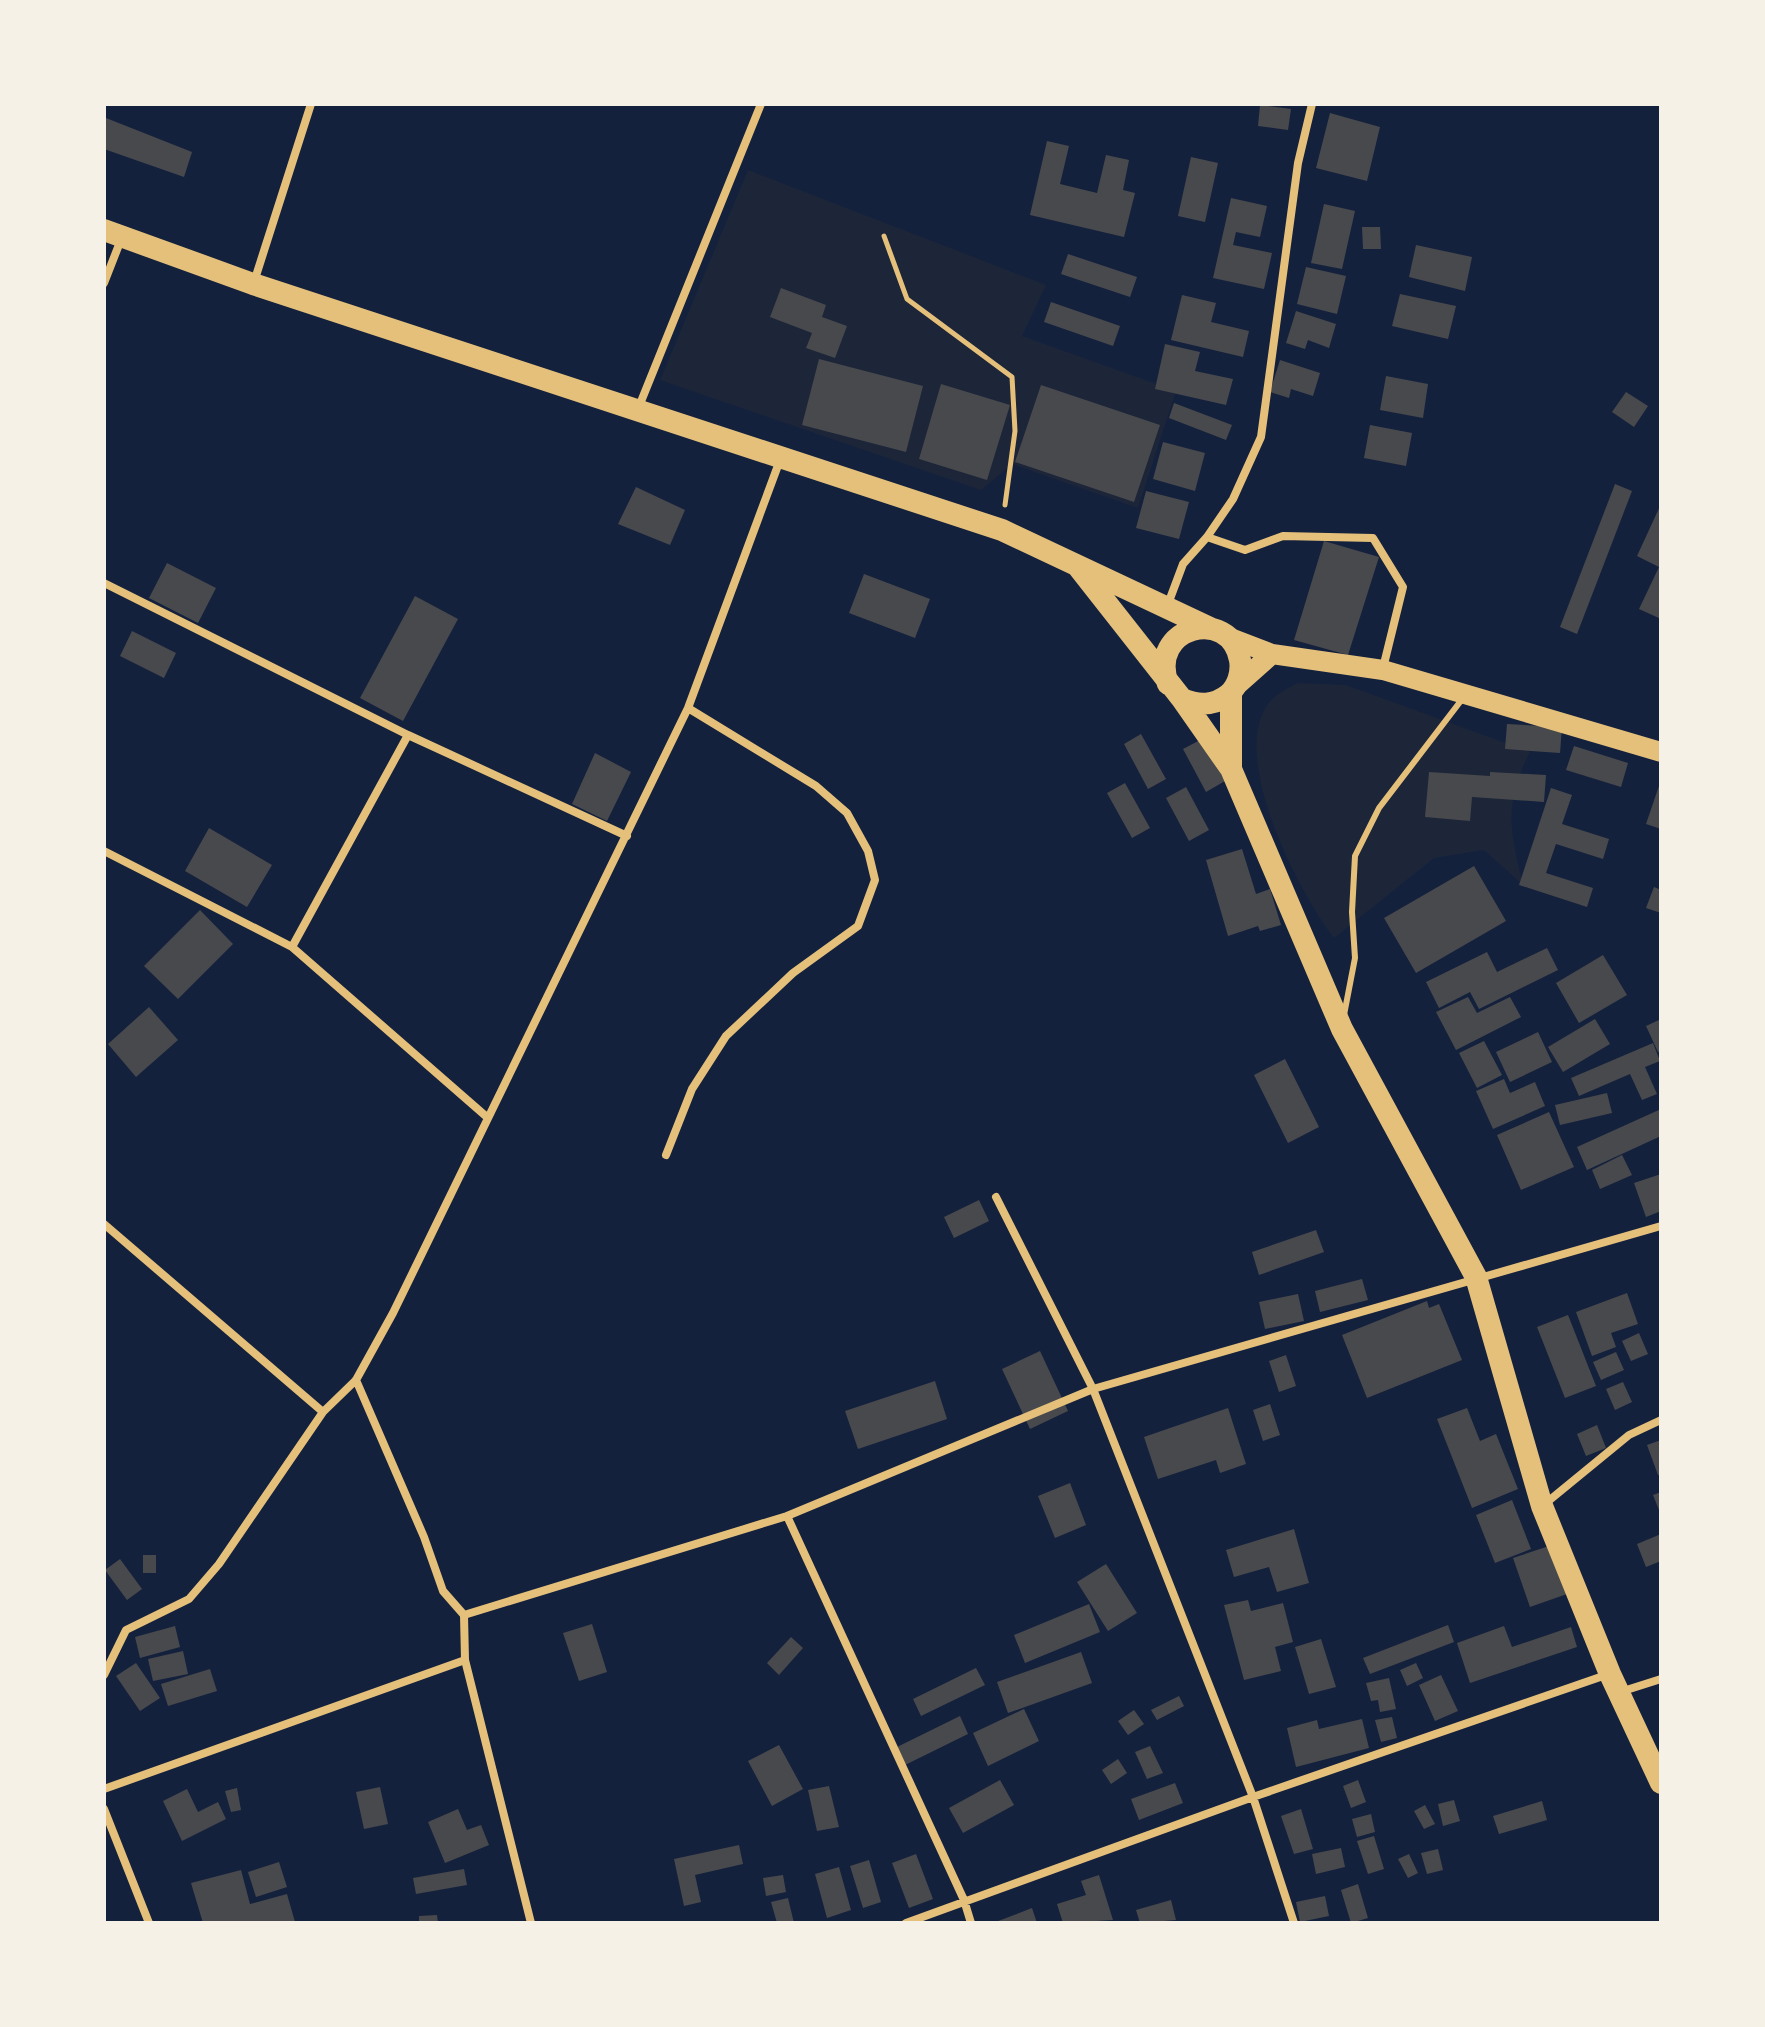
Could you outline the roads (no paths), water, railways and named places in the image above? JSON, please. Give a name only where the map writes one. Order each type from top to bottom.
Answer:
[{"type":"highway","points":[[113,233],[253,284],[1002,530],[1219,633],[1240,656],[1240,677],[1233,690],[1220,701],[1205,705],[1175,692],[1164,664],[1171,644],[1188,630],[1219,633]]},
{"type":"highway","points":[[1079,568],[1231,769],[1342,1029],[1476,1277],[1542,1506],[1614,1683],[1661,1783]]},
{"type":"highway","points":[[1231,769],[1233,690]]},
{"type":"main road","points":[[1219,633],[1272,654],[1383,670],[1468,692],[1661,752]]},
{"type":"main road","points":[[1233,690],[1272,654]]},
{"type":"street","points":[[253,284],[311,104]]},
{"type":"street","points":[[637,410],[761,104]]},
{"type":"street","points":[[1167,607],[1183,564],[1207,537],[1247,474],[1261,437],[1298,163],[1312,104]]},
{"type":"street","points":[[104,283],[113,233]]},
{"type":"street","points":[[104,1675],[126,1630],[189,1599],[219,1564],[323,1412],[356,1380],[393,1313],[688,708],[781,456]]},
{"type":"street","points":[[1207,537],[1245,550],[1283,536],[1373,538],[1403,587],[1383,670]]},
{"type":"street","points":[[104,583],[408,735],[627,836]]},
{"type":"street","points":[[666,1155],[692,1089],[726,1036],[793,973],[858,926],[875,880],[868,851],[847,813],[816,786],[688,708]]},
{"type":"street","points":[[292,947],[408,735]]},
{"type":"street","points":[[104,851],[292,947],[488,1118]]},
{"type":"street","points":[[996,1197],[1093,1389],[1253,1797],[1294,1923]]},
{"type":"street","points":[[104,1224],[323,1412]]},
{"type":"street","points":[[464,1615],[787,1516],[1093,1389],[1661,1226]]},
{"type":"street","points":[[356,1380],[424,1537],[443,1591],[464,1615],[465,1660],[531,1923]]},
{"type":"street","points":[[1542,1506],[1629,1435],[1661,1420]]},
{"type":"street","points":[[787,1516],[964,1900],[971,1923]]},
{"type":"street","points":[[104,1789],[465,1660]]},
{"type":"street","points":[[906,1923],[1253,1797],[1614,1683],[1661,1679]]},
{"type":"street","points":[[104,1809],[149,1923]]},
{"type":"lane","points":[[1342,1029],[1355,958],[1352,912],[1355,856],[1379,808],[1468,692]]}]
